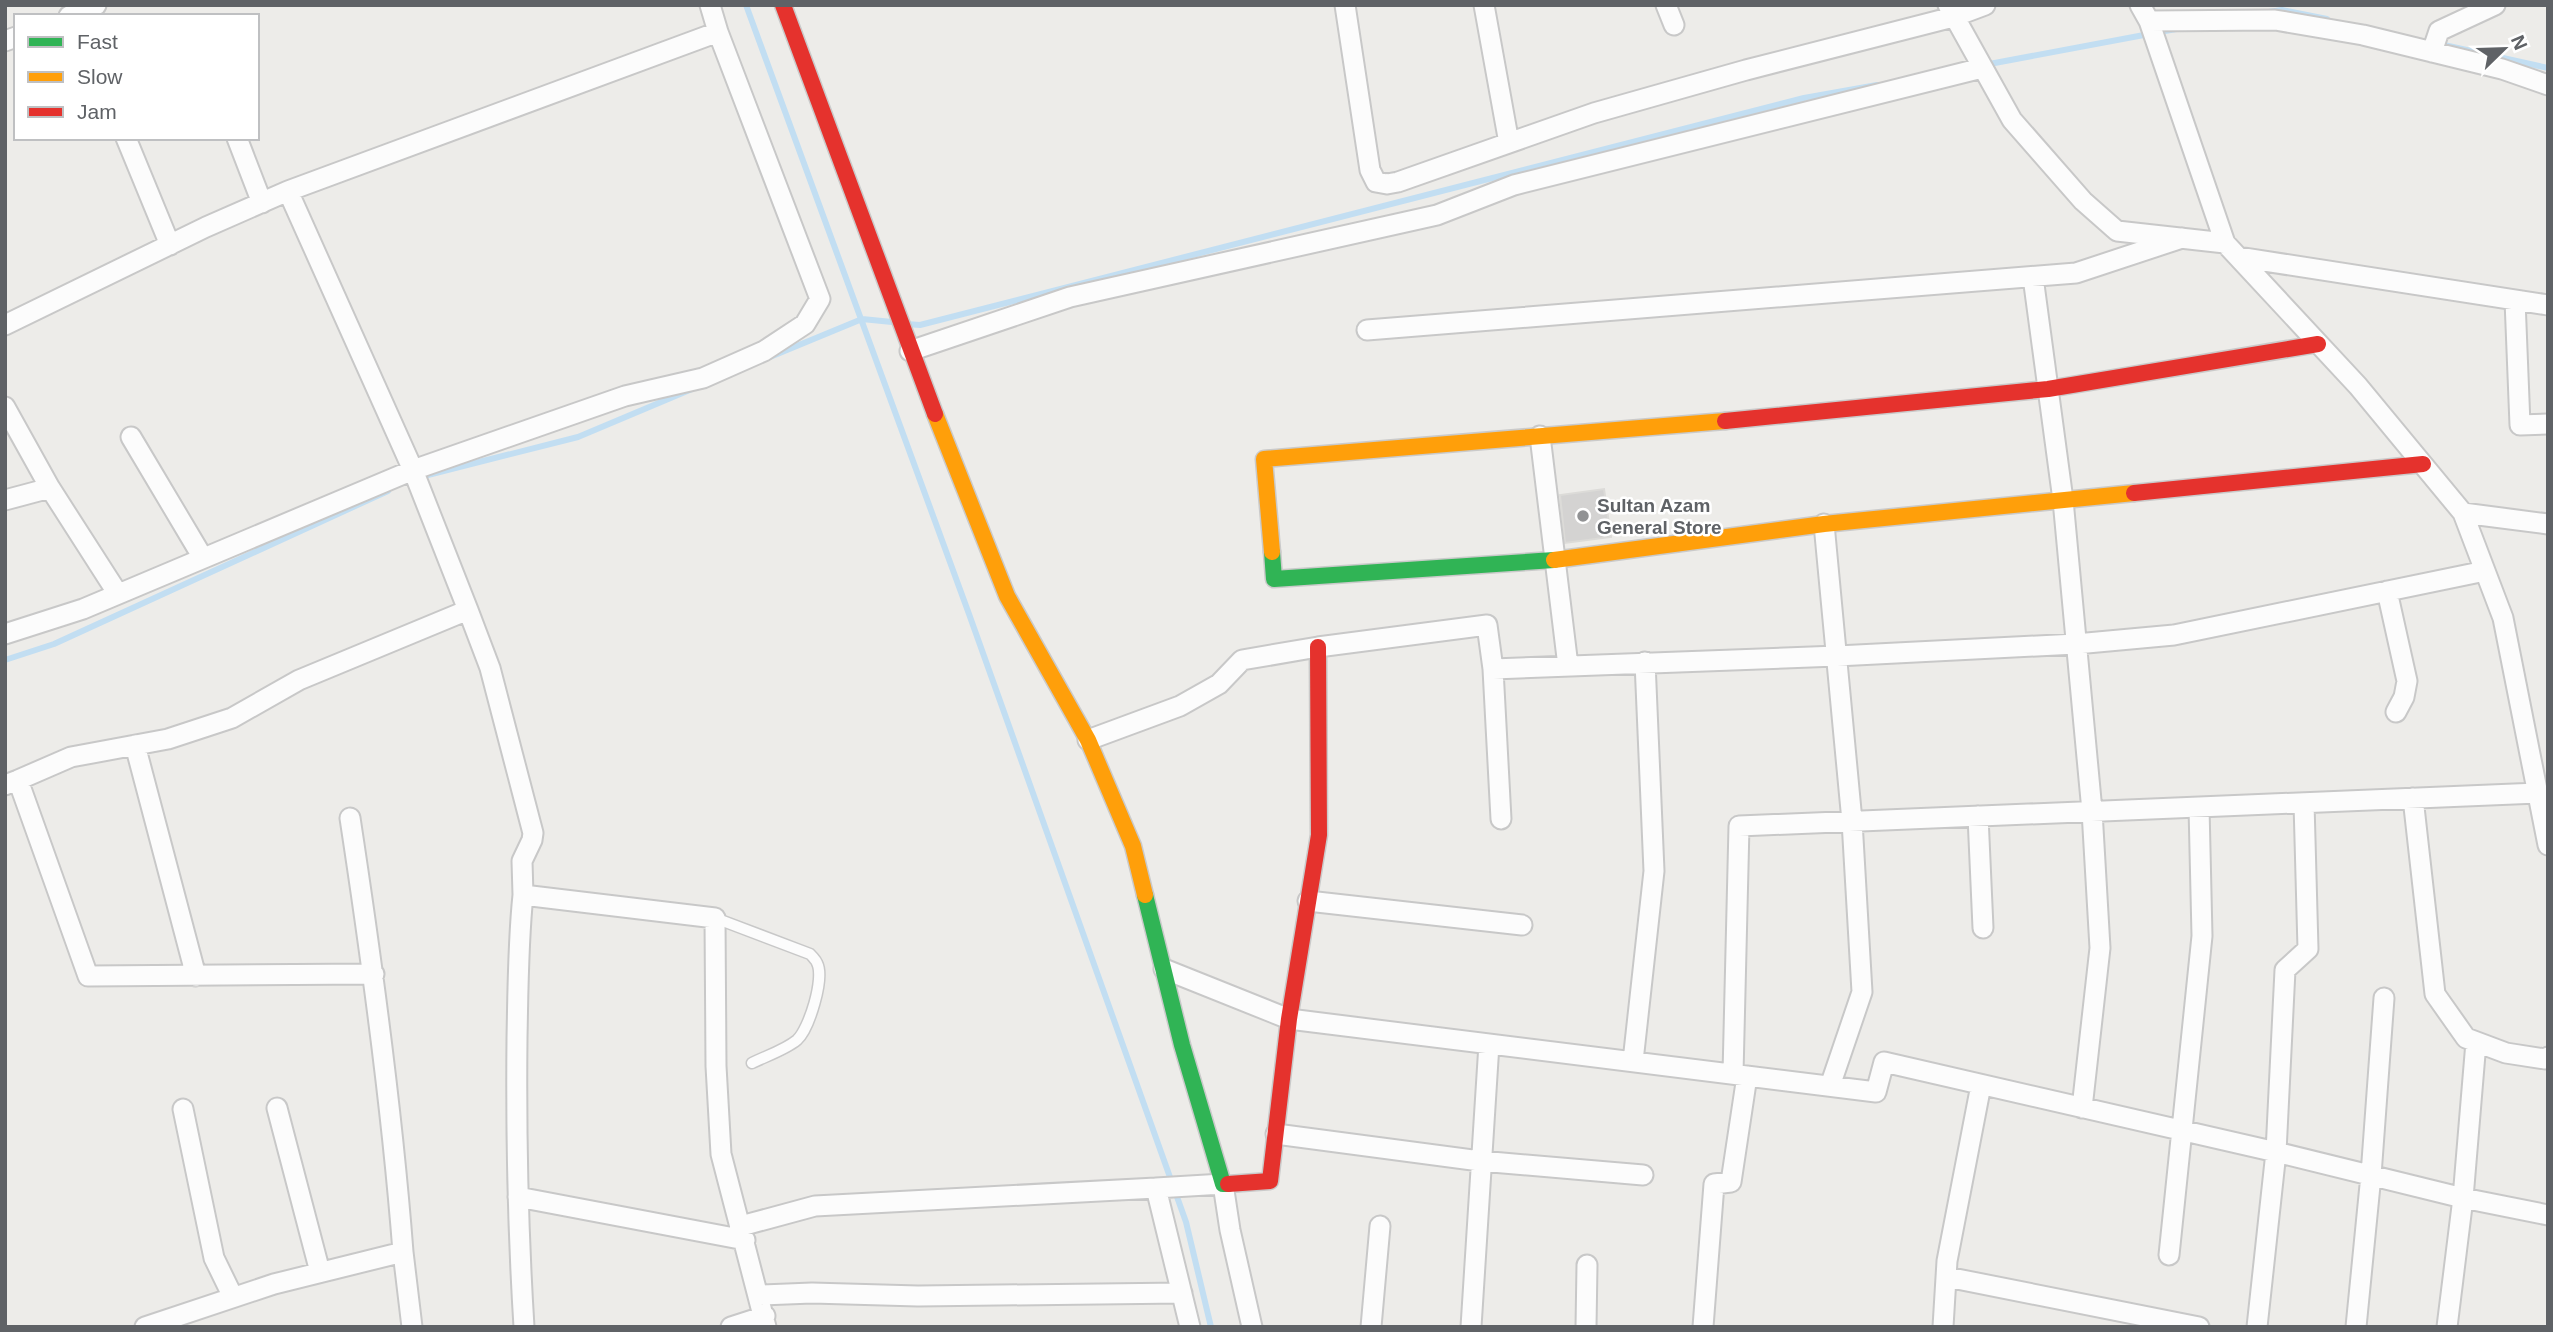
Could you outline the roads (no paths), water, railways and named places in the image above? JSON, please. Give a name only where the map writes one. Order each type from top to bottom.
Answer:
[{"type":"street","points":[[74,14],[96,5]]},
{"type":"street","points":[[5,634],[83,609],[413,470],[625,396],[703,378],[764,351],[805,324],[820,299],[710,5]]},
{"type":"street","points":[[783,5],[911,351],[1007,596],[1088,740],[1133,846],[1214,1185],[1230,1230],[1252,1327]]},
{"type":"street","points":[[1345,5],[1370,170],[1376,182],[1387,184],[1398,183],[1619,106],[1950,11],[1985,5]]},
{"type":"street","points":[[1484,5],[1509,144]]},
{"type":"street","points":[[1666,5],[1674,25]]},
{"type":"street","points":[[2432,52],[2439,31],[2495,5]]},
{"type":"street","points":[[1950,11],[2012,120],[2083,201],[2117,232],[2182,238],[2232,250],[2548,305]]},
{"type":"street","points":[[2548,85],[2502,69],[2363,35],[2275,20],[2145,13],[2232,250],[2358,386],[2463,513],[2503,618],[2548,845]]},
{"type":"street","points":[[5,325],[288,191],[718,32]]},
{"type":"street","points":[[911,351],[1070,297],[1437,215],[1514,185],[1982,68]]},
{"type":"street","points":[[127,140],[170,245]]},
{"type":"street","points":[[238,140],[262,203]]},
{"type":"street","points":[[288,191],[413,470],[468,610],[490,668],[533,833],[522,861],[523,894],[519,929],[518,1197],[524,1327]]},
{"type":"street","points":[[1367,330],[2076,273],[2182,238]]},
{"type":"street","points":[[2033,277],[2063,500],[2092,811],[2100,948],[2082,1108]]},
{"type":"street","points":[[2515,300],[2520,425],[2548,424]]},
{"type":"street","points":[[2318,344],[2048,389],[1758,418],[1264,459],[1274,579],[1555,561],[1824,524],[2423,464]]},
{"type":"street","points":[[5,407],[50,488],[118,594]]},
{"type":"street","points":[[1540,436],[1568,666]]},
{"type":"street","points":[[131,437],[203,558]]},
{"type":"street","points":[[5,500],[50,488]]},
{"type":"street","points":[[2463,513],[2548,524]]},
{"type":"street","points":[[1824,524],[1852,821],[1862,992],[1830,1086]]},
{"type":"street","points":[[1493,669],[1837,656],[2077,644],[2174,635],[2485,571]]},
{"type":"street","points":[[2386,591],[2407,681],[2404,697],[2396,712]]},
{"type":"street","points":[[374,974],[88,976],[12,783],[71,757],[167,739],[232,718],[299,680],[468,610]]},
{"type":"street","points":[[1088,740],[1180,706],[1219,684],[1242,660],[1318,647],[1487,625],[1493,669],[1501,819]]},
{"type":"street","points":[[518,1197],[743,1233],[816,1206],[1270,1181],[1289,1019],[1319,835],[1318,647]]},
{"type":"street","points":[[1633,1062],[1654,871],[1645,662]]},
{"type":"street","points":[[135,745],[196,975]]},
{"type":"street","points":[[1703,1327],[1714,1184],[1731,1182],[1740,1075],[1739,826],[2538,793]]},
{"type":"street","points":[[2413,798],[2435,994],[2466,1038],[2506,1053],[2545,1059],[2548,1057]]},
{"type":"street","points":[[2257,1327],[2276,1152],[2285,970],[2308,949],[2304,803]]},
{"type":"street","points":[[2169,1255],[2202,936],[2199,807]]},
{"type":"street","points":[[1978,816],[1983,928]]},
{"type":"street","points":[[350,818],[374,974],[396,1153],[412,1327]]},
{"type":"street","points":[[523,894],[715,918],[716,1066],[722,1154],[766,1321],[731,1327]]},
{"type":"street","points":[[1308,901],[1522,925]]},
{"type":"street","points":[[1164,969],[1289,1019],[1875,1091],[1884,1062],[2463,1198],[2548,1215]]},
{"type":"street","points":[[2356,1327],[2384,998]]},
{"type":"street","points":[[2447,1327],[2463,1198],[2476,1042]]},
{"type":"street","points":[[1471,1327],[1489,1044]]},
{"type":"street","points":[[1943,1327],[1947,1261],[1981,1085]]},
{"type":"street","points":[[277,1108],[320,1272]]},
{"type":"street","points":[[183,1109],[214,1258],[233,1297]]},
{"type":"street","points":[[1276,1134],[1480,1161],[1643,1175]]},
{"type":"street","points":[[1161,1188],[1190,1327]]},
{"type":"street","points":[[1371,1327],[1380,1226]]},
{"type":"street","points":[[145,1327],[233,1297],[403,1252]]},
{"type":"street","points":[[1586,1327],[1587,1265]]},
{"type":"street","points":[[1947,1277],[2108,1319],[2199,1327]]},
{"type":"street","points":[[760,1295],[1182,1293]]},
{"type":"lane","points":[[715,918],[810,954],[817,962],[820,973],[816,998],[802,1034],[790,1045],[752,1063]]},
{"type":"waterway","points":[[746,5],[969,614],[1186,1222],[1211,1327]]},
{"type":"waterway","points":[[2269,12],[2282,10],[2327,19]]},
{"type":"waterway","points":[[1984,65],[2176,29]]},
{"type":"waterway","points":[[2444,45],[2548,68]]},
{"type":"waterway","points":[[906,324],[920,325],[1804,98],[1877,85]]},
{"type":"waterway","points":[[770,357],[862,319],[892,322]]},
{"type":"waterway","points":[[420,477],[578,437],[692,389]]},
{"type":"waterway","points":[[5,660],[54,644],[388,491]]},
{"type":"place","name":"Sultan Azam General Store","points":[[1583,516]]}]
